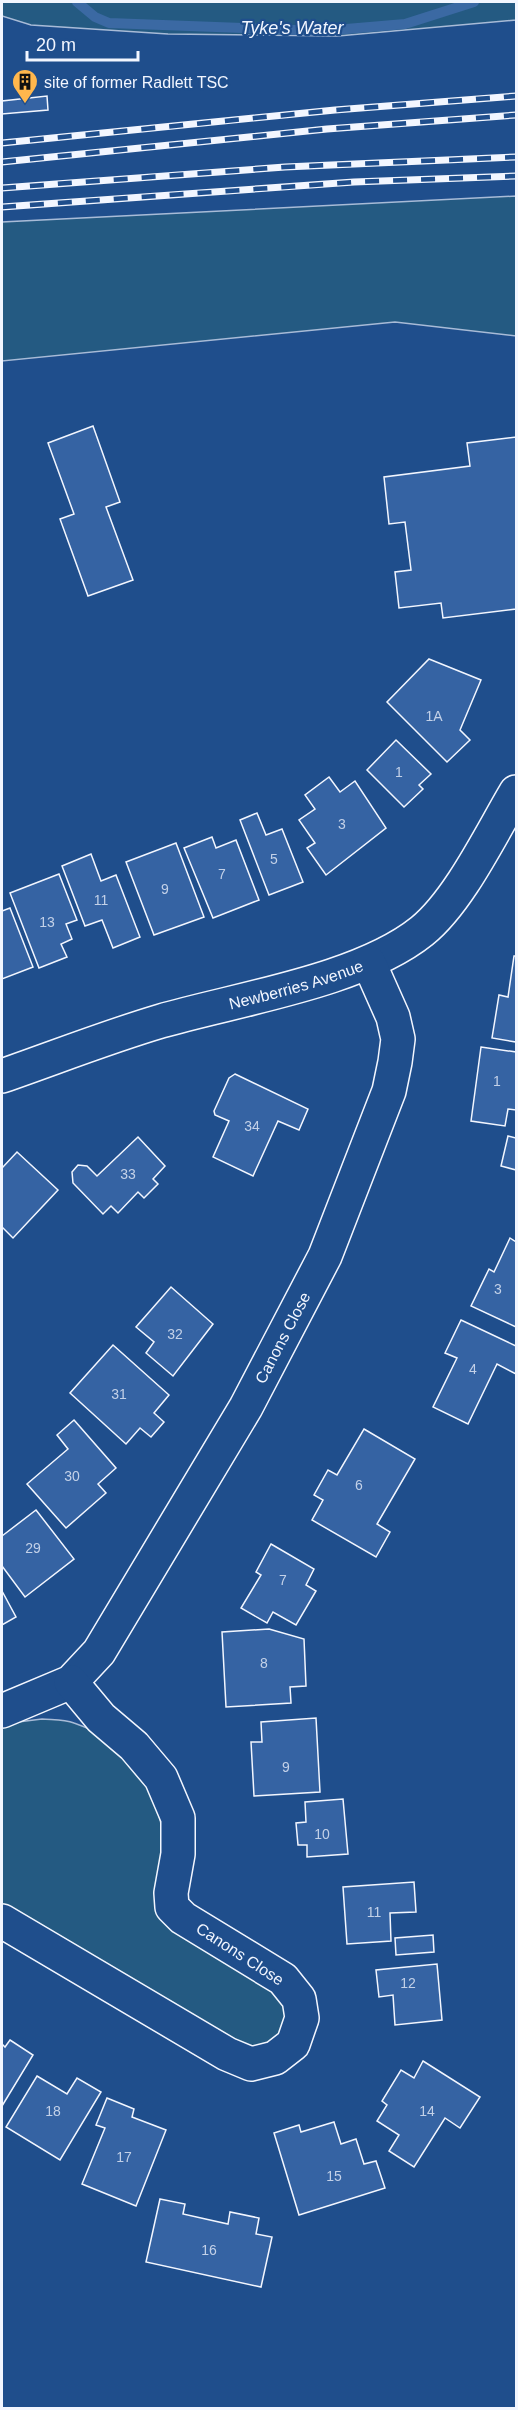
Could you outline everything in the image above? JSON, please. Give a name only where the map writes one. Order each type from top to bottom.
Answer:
[{"type":"street","name":"Newberries Avenue","points":[[2,1076],[159,1022],[265,995],[369,963],[422,931],[454,894],[516,792]]},
{"type":"street","name":"Canons Close","points":[[2,1711],[71,1682],[99,1652],[246,1407],[325,1256],[388,1091],[395,1062],[398,1039],[393,1017],[369,963]]},
{"type":"street","name":"Canons Close","points":[[2,1922],[227,2054],[251,2064],[275,2058],[293,2044],[302,2018],[299,1999],[283,1979],[183,1918],[172,1907],[171,1893],[178,1854],[178,1818],[161,1778],[134,1746],[101,1718],[71,1682]]},
{"type":"shaded area","points":[[2,2],[516,2],[516,20],[338,36],[168,34],[31,25],[2,16]]},
{"type":"shaded area","points":[[516,196],[516,336],[395,322],[2,361],[2,222]]},
{"type":"shaded area","points":[[42,1719],[70,1722],[94,1732],[113,1744],[141,1776],[152,1795],[163,1837],[162,1869],[156,1892],[157,1906],[161,1914],[168,1922],[278,1992],[288,2006],[278,2043],[252,2051],[2,1907],[2,1724]]},
{"type":"building","name":"site of former Radlett TSC","points":[[47,96],[48,110],[2,114],[2,101]]},
{"type":"building","points":[[93,426],[120,502],[106,507],[133,580],[88,596],[60,519],[74,514],[48,443]]},
{"type":"building","points":[[516,437],[516,609],[443,618],[441,603],[399,608],[395,572],[411,570],[405,522],[389,524],[384,477],[470,466],[467,443]]},
{"type":"building","points":[[429,659],[481,680],[460,730],[470,740],[447,762],[387,702]]},
{"type":"building","points":[[396,740],[431,774],[419,785],[423,789],[404,807],[367,770]]},
{"type":"building","points":[[329,777],[340,792],[355,781],[386,828],[326,875],[307,848],[315,843],[299,820],[315,809],[305,795]]},
{"type":"building","points":[[257,813],[266,835],[282,829],[303,882],[269,895],[240,820]]},
{"type":"building","points":[[212,837],[216,848],[236,840],[259,900],[213,918],[184,848]]},
{"type":"building","points":[[176,843],[204,917],[154,935],[126,862]]},
{"type":"building","points":[[91,854],[101,881],[116,875],[140,937],[113,948],[102,920],[85,926],[62,866]]},
{"type":"building","points":[[59,874],[77,920],[66,924],[72,939],[61,944],[67,957],[39,968],[10,893]]},
{"type":"building","points":[[10,908],[33,967],[2,979],[2,911]]},
{"type":"building","points":[[514,956],[516,956],[516,1042],[492,1038],[499,995],[508,997]]},
{"type":"building","points":[[481,1047],[516,1052],[516,1110],[508,1109],[505,1126],[471,1121]]},
{"type":"building","points":[[235,1074],[308,1109],[299,1130],[278,1121],[253,1176],[213,1157],[229,1121],[215,1115],[214,1111],[229,1078]]},
{"type":"building","points":[[508,1136],[516,1138],[516,1170],[501,1166]]},
{"type":"building","points":[[138,1137],[165,1166],[153,1179],[158,1184],[144,1198],[138,1192],[118,1213],[111,1206],[103,1214],[73,1183],[72,1172],[78,1165],[87,1166],[97,1176]]},
{"type":"building","points":[[17,1152],[58,1190],[13,1238],[2,1227],[2,1168]]},
{"type":"building","points":[[510,1238],[516,1242],[516,1327],[471,1306],[489,1269],[494,1272]]},
{"type":"building","points":[[171,1287],[213,1324],[173,1376],[146,1353],[154,1342],[136,1327]]},
{"type":"building","points":[[461,1320],[516,1346],[516,1374],[497,1364],[468,1424],[433,1407],[457,1358],[445,1353]]},
{"type":"building","points":[[113,1345],[169,1395],[154,1413],[164,1422],[151,1437],[140,1428],[126,1444],[70,1393]]},
{"type":"building","points":[[74,1420],[116,1468],[98,1484],[106,1493],[66,1528],[27,1484],[68,1449],[57,1435]]},
{"type":"building","points":[[364,1429],[415,1459],[377,1524],[390,1532],[376,1557],[312,1520],[323,1500],[314,1495],[328,1470],[337,1475]]},
{"type":"building","points":[[36,1510],[74,1559],[25,1597],[2,1566],[2,1536]]},
{"type":"building","points":[[271,1544],[314,1569],[306,1585],[316,1591],[296,1625],[273,1612],[267,1623],[241,1608],[261,1575],[256,1572]]},
{"type":"building","points":[[2,1591],[16,1617],[2,1625]]},
{"type":"building","points":[[269,1629],[304,1639],[306,1686],[290,1687],[291,1703],[226,1707],[222,1632]]},
{"type":"building","points":[[316,1718],[320,1792],[254,1796],[251,1742],[262,1742],[261,1722]]},
{"type":"building","points":[[343,1799],[348,1854],[307,1857],[307,1845],[298,1845],[296,1823],[306,1822],[305,1802]]},
{"type":"building","points":[[414,1882],[416,1912],[390,1913],[391,1941],[347,1944],[343,1887]]},
{"type":"building","points":[[433,1935],[434,1952],[396,1955],[395,1938]]},
{"type":"building","points":[[437,1964],[442,2020],[395,2025],[393,1995],[379,1997],[376,1970]]},
{"type":"building","points":[[10,2040],[33,2055],[2,2106],[2,2044],[5,2047]]},
{"type":"building","points":[[423,2061],[480,2097],[460,2128],[445,2118],[414,2167],[389,2151],[399,2135],[377,2121],[387,2105],[382,2101],[401,2070],[414,2078]]},
{"type":"building","points":[[37,2076],[67,2094],[77,2078],[101,2092],[60,2160],[6,2127]]},
{"type":"building","points":[[107,2098],[134,2109],[132,2117],[166,2130],[136,2206],[82,2184],[105,2128],[96,2125]]},
{"type":"building","points":[[334,2122],[341,2144],[356,2139],[364,2164],[376,2161],[385,2188],[299,2215],[274,2133],[299,2125],[301,2132]]},
{"type":"building","points":[[160,2199],[185,2204],[183,2214],[228,2224],[230,2212],[259,2218],[256,2234],[272,2237],[261,2287],[146,2262]]},
{"type":"waterway","name":"Tyke's Water","points":[[77,2],[95,17],[109,23],[323,31],[405,24],[474,2]]},
{"type":"railway","points":[[2,143],[335,110],[516,96]]},
{"type":"railway","points":[[2,162],[327,129],[516,115]]},
{"type":"railway","points":[[2,188],[285,167],[516,157]]},
{"type":"railway","points":[[2,207],[354,182],[516,176]]},
{"type":"place","name":"site of former Radlett TSC","points":[[25,105]]}]
